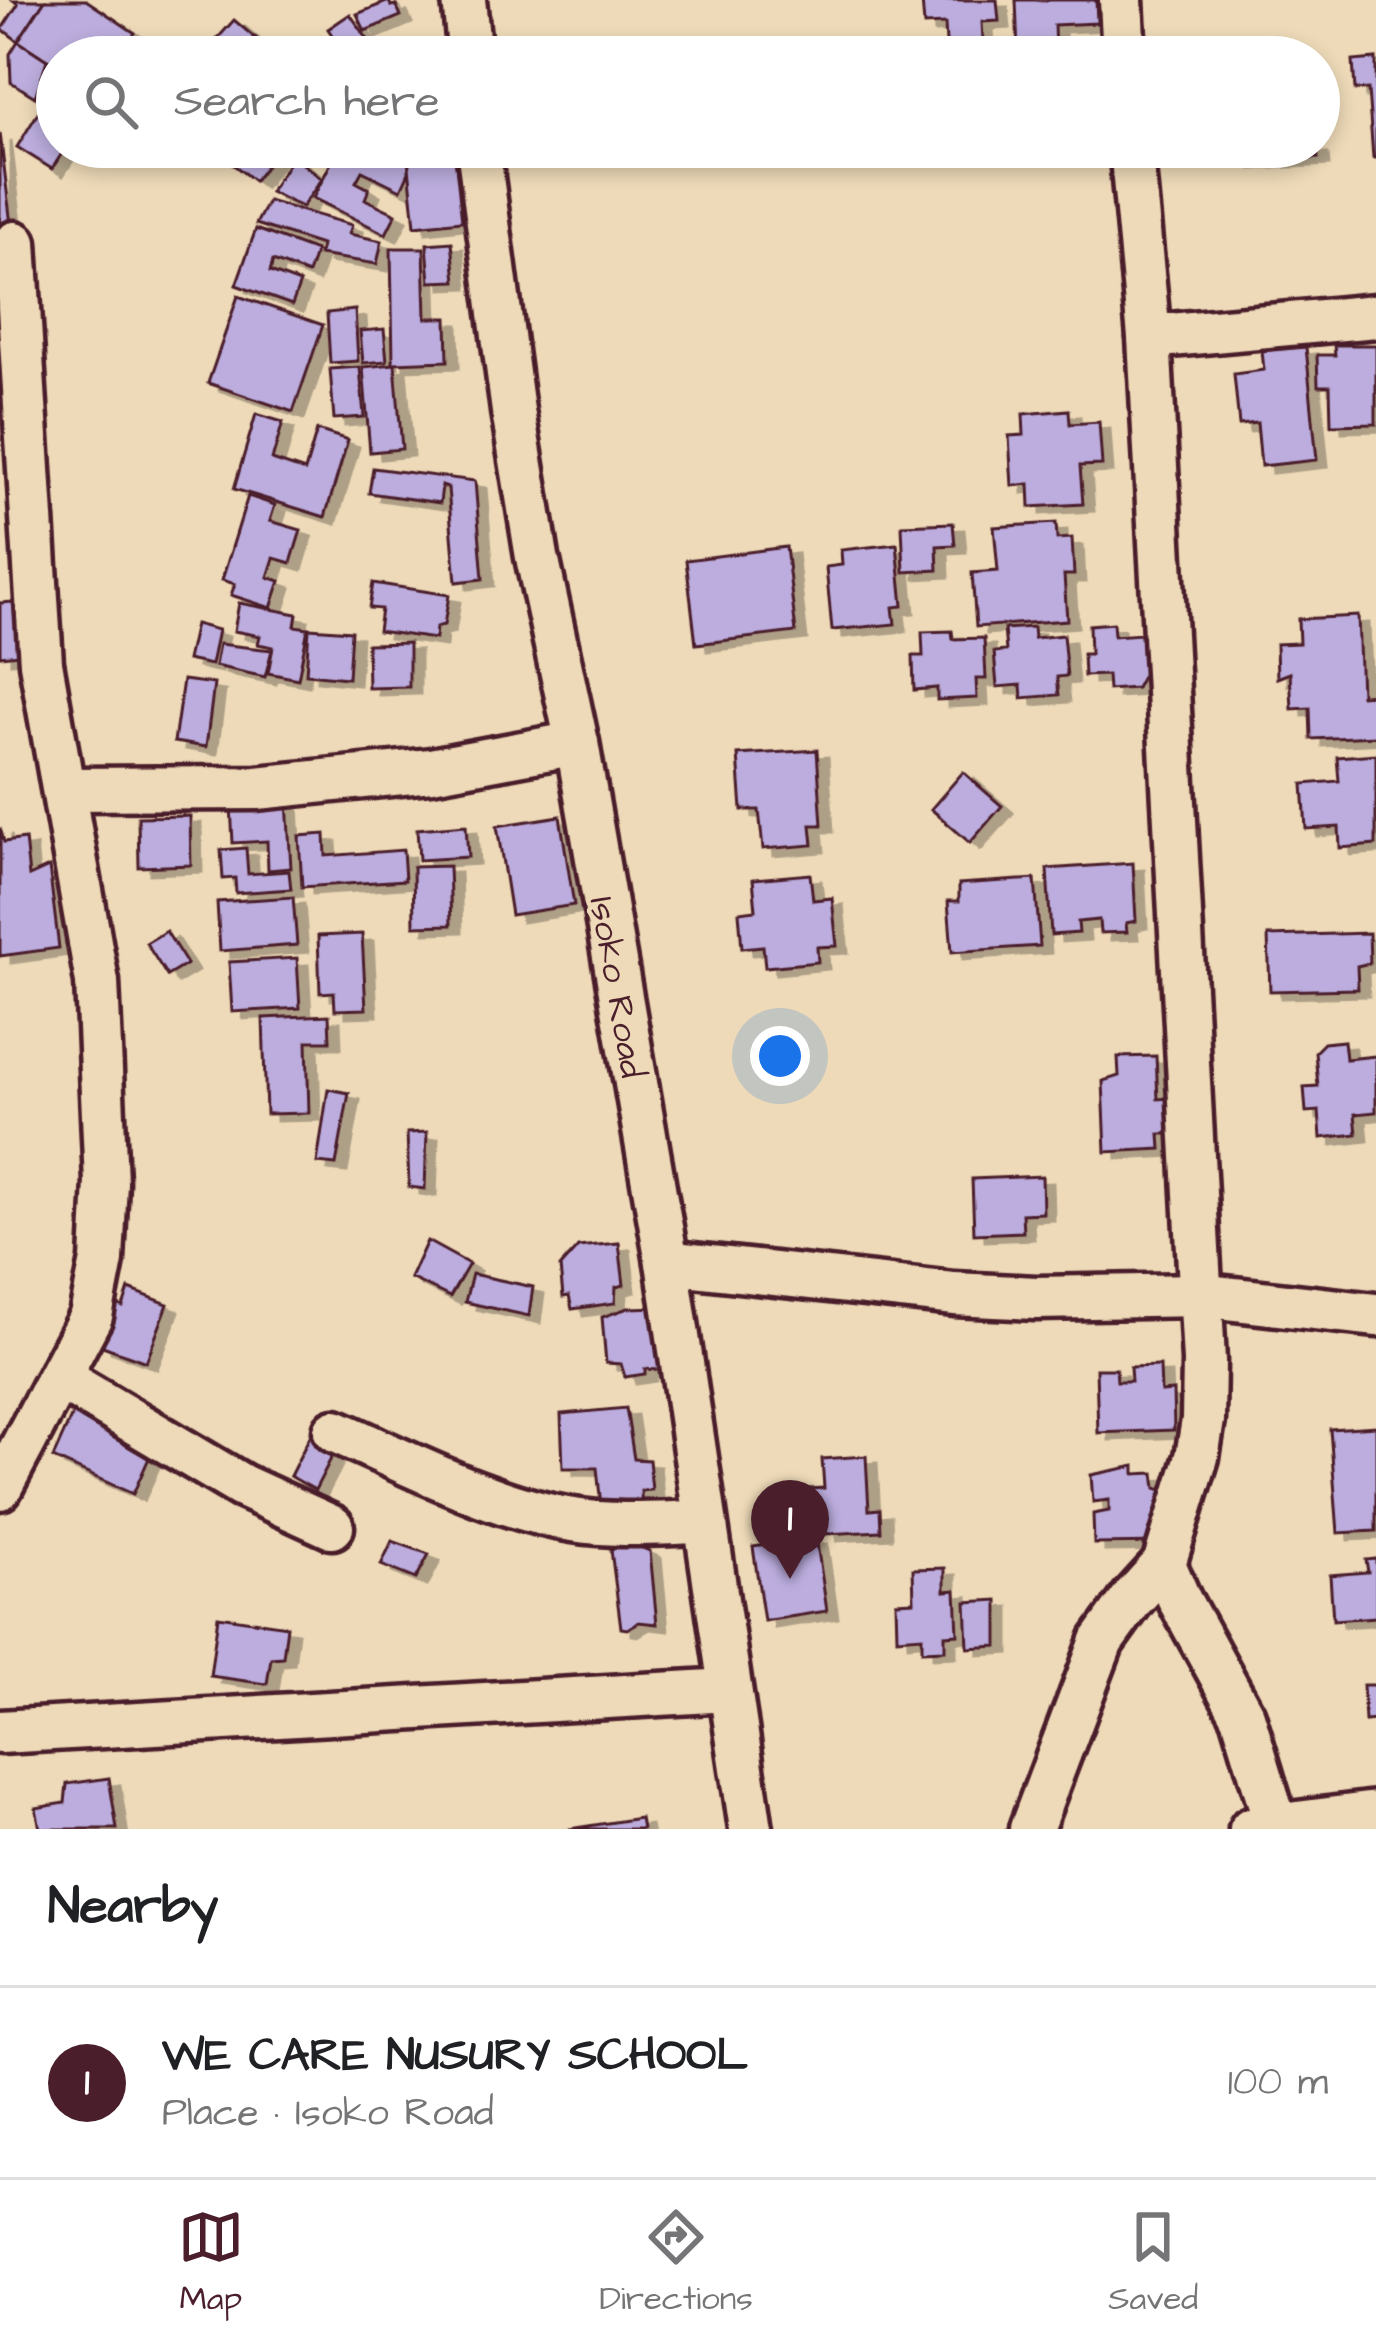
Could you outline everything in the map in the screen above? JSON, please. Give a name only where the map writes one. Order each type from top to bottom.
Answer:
[{"type":"street","points":[[464,0],[468,36]]},
{"type":"street","points":[[1120,0],[1123,36]]},
{"type":"street","name":"Isoko Road","points":[[481,168],[537,557],[577,743],[667,1262],[751,1829]]},
{"type":"street","points":[[1031,1829],[1102,1641],[1132,1598],[1164,1564],[1184,1507],[1203,1420],[1204,1361],[1149,338],[1133,168]]},
{"type":"street","points":[[0,1488],[92,1316],[102,1260],[106,1182],[97,982],[41,662],[15,243]]},
{"type":"street","points":[[1149,338],[1376,316]]},
{"type":"street","points":[[65,789],[257,788],[430,770],[577,743]]},
{"type":"street","points":[[667,1262],[954,1294],[1036,1298],[1199,1295],[1376,1315]]},
{"type":"street","points":[[60,1378],[242,1486],[332,1526]]},
{"type":"street","points":[[335,1431],[449,1480],[567,1520],[704,1522]]},
{"type":"street","points":[[1164,1564],[1244,1716],[1263,1827],[1322,1824],[1376,1813]]},
{"type":"street","points":[[0,1732],[729,1690]]},
{"type":"building","points":[[13,0],[45,0],[18,41],[2,29],[18,4]]},
{"type":"building","points":[[45,0],[86,0],[135,33],[36,36],[36,53],[18,41]]},
{"type":"building","points":[[922,0],[997,0],[999,21],[982,22],[983,36],[946,36],[945,24],[924,25]]},
{"type":"building","points":[[1016,0],[1096,0],[1097,23],[1054,25],[1054,36],[1017,36]]},
{"type":"building","points":[[389,1],[401,16],[365,31],[357,14]]},
{"type":"building","points":[[350,14],[365,36],[333,36],[328,29]]},
{"type":"building","points":[[234,20],[253,36],[220,36]]},
{"type":"building","points":[[18,41],[36,53],[35,97],[11,82],[10,54]]},
{"type":"building","points":[[1376,59],[1373,158],[1368,89],[1355,90],[1353,61]]},
{"type":"building","points":[[36,116],[36,159],[17,147]]},
{"type":"building","points":[[0,133],[12,233],[0,234]]},
{"type":"building","points":[[238,168],[264,168],[254,181]]},
{"type":"building","points":[[285,168],[308,168],[322,179],[302,207],[270,192]]},
{"type":"building","points":[[328,168],[409,168],[401,190],[362,171],[356,182],[369,189],[365,199],[396,214],[386,234],[313,198]]},
{"type":"building","points":[[409,168],[456,168],[462,221],[415,226]]},
{"type":"building","points":[[268,201],[352,225],[349,234],[382,241],[377,264],[319,255],[321,245],[256,224]]},
{"type":"building","points":[[256,229],[316,251],[308,274],[273,261],[270,272],[300,283],[292,305],[236,285]]},
{"type":"building","points":[[452,242],[456,281],[430,282],[427,244]]},
{"type":"building","points":[[391,248],[424,248],[426,318],[447,318],[448,361],[393,363]]},
{"type":"building","points":[[238,296],[323,325],[293,412],[208,383]]},
{"type":"building","points":[[355,310],[358,361],[330,363],[327,313]]},
{"type":"building","points":[[384,329],[387,361],[363,363],[360,331]]},
{"type":"building","points":[[1334,345],[1376,345],[1376,424],[1331,425],[1330,386],[1318,386],[1317,355],[1335,355]]},
{"type":"building","points":[[1306,347],[1317,460],[1261,466],[1257,423],[1239,425],[1234,374],[1264,370],[1262,351]]},
{"type":"building","points":[[395,364],[402,449],[370,452],[363,367]]},
{"type":"building","points":[[360,367],[364,417],[334,419],[330,369]]},
{"type":"building","points":[[1069,410],[1070,424],[1099,422],[1102,465],[1080,466],[1083,504],[1030,507],[1029,484],[1012,486],[1009,436],[1024,435],[1023,414]]},
{"type":"building","points":[[256,414],[283,422],[272,460],[305,471],[317,430],[348,440],[325,517],[234,489]]},
{"type":"building","points":[[373,468],[475,481],[483,579],[456,582],[448,488],[442,486],[440,503],[369,493]]},
{"type":"building","points":[[248,496],[275,505],[270,521],[301,530],[291,563],[274,558],[268,577],[280,581],[271,608],[231,595],[235,584],[222,580]]},
{"type":"building","points":[[953,523],[955,545],[937,546],[938,570],[904,572],[902,525]]},
{"type":"building","points":[[1056,523],[1057,539],[1072,538],[1074,575],[1064,575],[1067,620],[976,627],[972,573],[998,571],[994,527]]},
{"type":"building","points":[[897,544],[903,606],[893,607],[895,624],[832,630],[826,567],[842,565],[841,550]]},
{"type":"building","points":[[786,547],[796,632],[696,644],[686,560]]},
{"type":"building","points":[[373,583],[449,595],[444,625],[436,627],[435,639],[378,631],[381,609],[369,608]]},
{"type":"building","points":[[13,602],[19,654],[0,656],[0,603]]},
{"type":"building","points":[[239,603],[297,614],[295,626],[308,628],[298,679],[268,673],[273,647],[258,644],[260,636],[234,631]]},
{"type":"building","points":[[1358,616],[1361,695],[1376,694],[1376,736],[1311,739],[1310,708],[1292,709],[1290,673],[1277,678],[1276,644],[1299,643],[1298,619]]},
{"type":"building","points":[[1113,623],[1114,636],[1141,634],[1144,673],[1136,688],[1108,690],[1107,675],[1084,676],[1083,654],[1090,654],[1089,625]]},
{"type":"building","points":[[195,624],[218,630],[211,665],[187,660]]},
{"type":"building","points":[[1033,627],[1034,638],[1063,635],[1067,676],[1057,677],[1059,695],[1022,698],[1021,685],[997,687],[994,652],[1006,651],[1004,629]]},
{"type":"building","points":[[309,628],[351,631],[348,678],[306,674]]},
{"type":"building","points":[[952,631],[953,639],[984,638],[986,679],[976,679],[977,698],[937,700],[937,688],[914,690],[913,656],[923,656],[922,632]]},
{"type":"building","points":[[409,643],[409,687],[368,688],[367,644]]},
{"type":"building","points":[[219,644],[272,650],[265,677],[215,666]]},
{"type":"building","points":[[183,680],[214,684],[206,747],[174,742]]},
{"type":"building","points":[[817,750],[822,825],[811,825],[813,845],[763,849],[759,810],[742,810],[738,755]]},
{"type":"building","points":[[1376,754],[1376,845],[1340,848],[1339,827],[1306,829],[1303,784],[1339,781],[1337,757]]},
{"type":"building","points":[[963,772],[1002,806],[970,843],[931,809]]},
{"type":"building","points":[[287,801],[291,868],[268,870],[267,841],[233,843],[231,805]]},
{"type":"building","points":[[190,816],[191,865],[139,867],[138,817]]},
{"type":"building","points":[[560,816],[574,905],[511,915],[497,826]]},
{"type":"building","points":[[466,825],[468,857],[419,860],[417,829]]},
{"type":"building","points":[[0,828],[4,842],[25,839],[29,876],[49,867],[59,948],[0,956]]},
{"type":"building","points":[[325,834],[326,856],[403,850],[405,880],[302,887],[299,836]]},
{"type":"building","points":[[246,848],[248,874],[289,871],[291,889],[236,893],[235,878],[223,879],[221,850]]},
{"type":"building","points":[[1133,863],[1136,921],[1126,923],[1127,932],[1100,933],[1099,920],[1078,922],[1079,933],[1051,935],[1047,869]]},
{"type":"building","points":[[449,866],[451,925],[414,926],[413,867]]},
{"type":"building","points":[[810,874],[813,900],[832,898],[837,946],[817,947],[818,962],[765,967],[763,946],[742,948],[739,912],[756,910],[753,879]]},
{"type":"building","points":[[1035,879],[1040,946],[952,952],[948,901],[959,901],[959,884]]},
{"type":"building","points":[[293,897],[297,945],[220,951],[217,902]]},
{"type":"building","points":[[166,931],[187,964],[167,976],[146,943]]},
{"type":"building","points":[[1369,933],[1370,963],[1357,966],[1358,989],[1270,991],[1268,936]]},
{"type":"building","points":[[362,934],[366,1009],[335,1010],[334,992],[320,993],[318,936]]},
{"type":"building","points":[[297,958],[300,1008],[232,1012],[229,962]]},
{"type":"building","points":[[329,1015],[330,1041],[307,1041],[309,1113],[266,1114],[263,1018]]},
{"type":"building","points":[[1344,1041],[1346,1059],[1376,1056],[1376,1112],[1355,1114],[1357,1134],[1321,1138],[1319,1111],[1306,1112],[1304,1087],[1318,1086],[1315,1052],[1324,1043]]},
{"type":"building","points":[[1156,1056],[1158,1099],[1170,1098],[1171,1134],[1160,1134],[1161,1149],[1106,1152],[1103,1081],[1119,1076],[1118,1057]]},
{"type":"building","points":[[328,1089],[349,1093],[336,1165],[317,1163]]},
{"type":"building","points":[[427,1132],[425,1189],[409,1187],[407,1133]]},
{"type":"building","points":[[1042,1176],[1043,1213],[1022,1214],[1023,1232],[974,1234],[972,1179]]},
{"type":"building","points":[[427,1241],[469,1264],[450,1297],[410,1278]]},
{"type":"building","points":[[619,1243],[624,1285],[616,1287],[615,1303],[572,1309],[569,1296],[563,1297],[560,1267],[578,1247]]},
{"type":"building","points":[[472,1274],[533,1287],[529,1316],[465,1302]]},
{"type":"building","points":[[129,1289],[168,1304],[146,1362],[100,1345],[115,1303],[123,1307]]},
{"type":"building","points":[[661,1307],[669,1371],[645,1369],[645,1374],[625,1377],[621,1364],[606,1363],[602,1317],[628,1308]]},
{"type":"building","points":[[1160,1366],[1161,1392],[1173,1391],[1174,1430],[1098,1433],[1096,1369],[1116,1369],[1117,1381],[1131,1381],[1130,1367]]},
{"type":"building","points":[[626,1408],[634,1459],[649,1460],[652,1490],[641,1491],[642,1513],[602,1515],[597,1468],[563,1468],[561,1414]]},
{"type":"building","points":[[73,1413],[153,1449],[133,1494],[53,1458]]},
{"type":"building","points":[[1376,1426],[1376,1531],[1338,1533],[1330,1429]]},
{"type":"building","points":[[314,1428],[339,1443],[315,1490],[290,1476]]},
{"type":"building","points":[[866,1456],[869,1510],[880,1509],[881,1531],[826,1534],[825,1512],[811,1513],[810,1489],[824,1488],[822,1459]]},
{"type":"building","points":[[1135,1466],[1135,1474],[1154,1473],[1156,1488],[1172,1493],[1163,1543],[1094,1544],[1093,1514],[1109,1511],[1109,1500],[1093,1502],[1091,1475]]},
{"type":"building","points":[[816,1537],[827,1611],[764,1621],[753,1547]]},
{"type":"building","points":[[392,1541],[429,1554],[416,1579],[381,1565]]},
{"type":"building","points":[[628,1542],[650,1551],[657,1624],[639,1622],[627,1629],[621,1628],[611,1550]]},
{"type":"building","points":[[1376,1559],[1376,1617],[1333,1620],[1330,1575],[1368,1572],[1366,1560]]},
{"type":"building","points":[[945,1568],[945,1591],[956,1590],[958,1634],[945,1635],[945,1650],[922,1651],[922,1636],[897,1638],[896,1602],[914,1601],[913,1569]]},
{"type":"building","points":[[998,1600],[998,1646],[968,1648],[966,1602]]},
{"type":"building","points":[[218,1616],[287,1626],[283,1657],[271,1658],[267,1684],[210,1676]]},
{"type":"building","points":[[1363,1685],[1376,1685],[1376,1720],[1365,1721]]},
{"type":"building","points":[[109,1778],[117,1829],[40,1829],[36,1808],[65,1803],[67,1784]]},
{"type":"building","points":[[640,1818],[642,1829],[569,1829]]},
{"type":"place","name":"WE CARE NUSURY SCHOOL","points":[[790,1579]]}]
